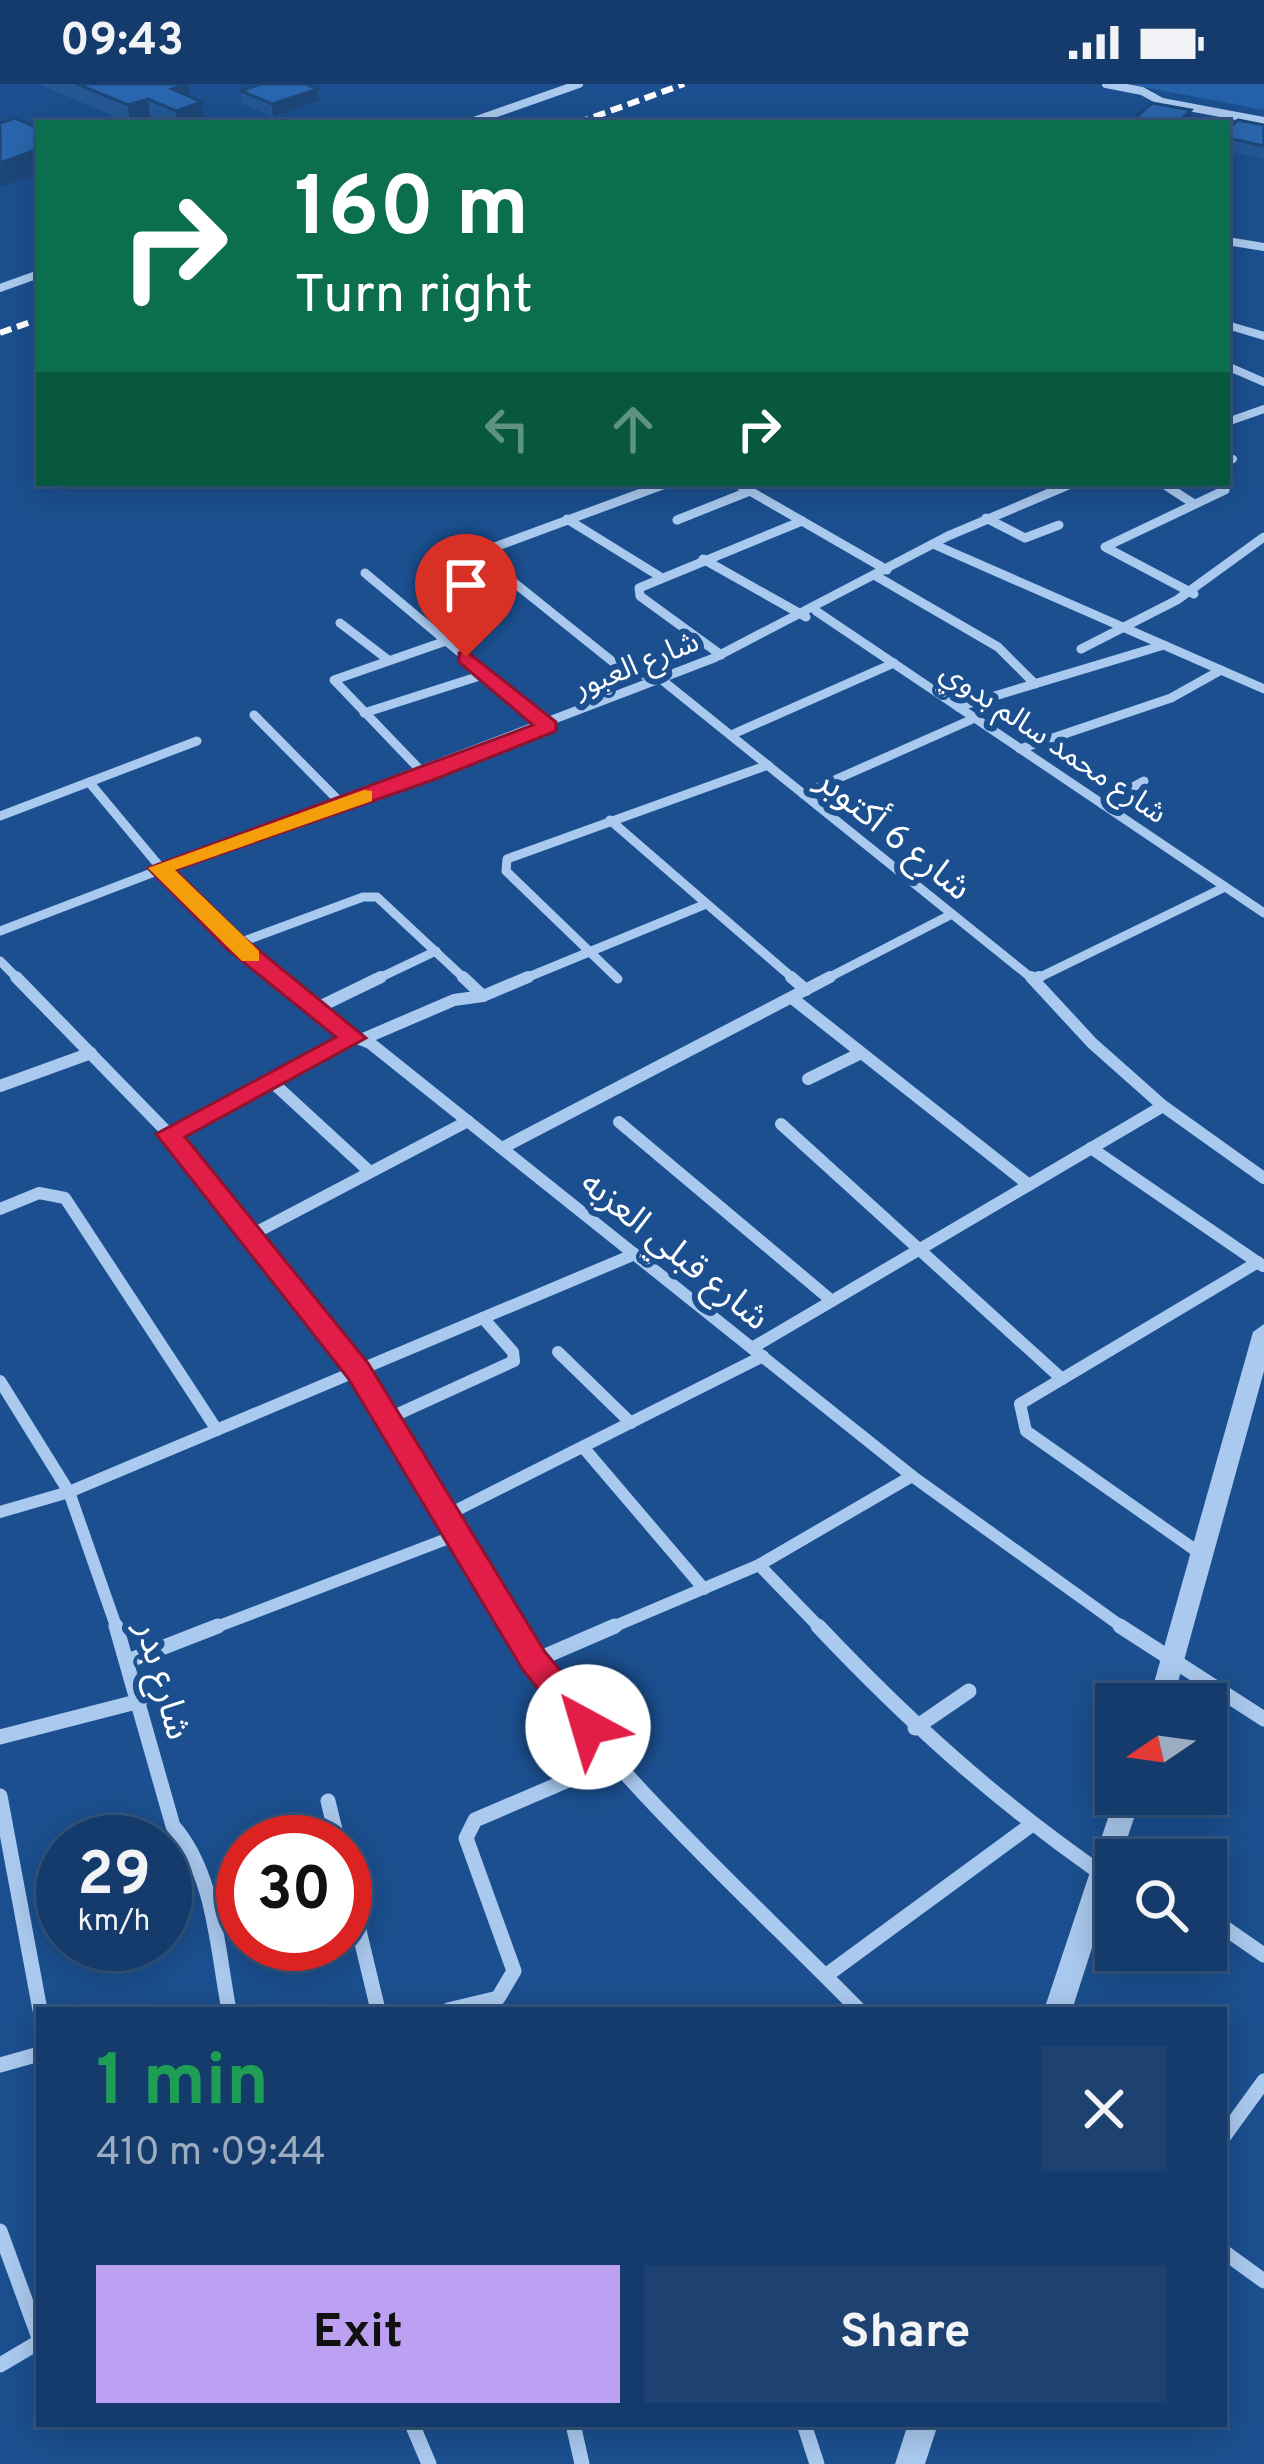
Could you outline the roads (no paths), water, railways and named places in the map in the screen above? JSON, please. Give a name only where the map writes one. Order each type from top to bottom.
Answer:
[{"type":"street","points":[[477,120],[579,84]]},
{"type":"street","points":[[1106,84],[1142,91],[1162,101],[1264,121]]},
{"type":"street","points":[[1230,243],[1261,246]]},
{"type":"street","points":[[0,288],[36,275]]},
{"type":"street","points":[[1230,326],[1264,336]]},
{"type":"street","points":[[1230,367],[1264,382]]},
{"type":"street","points":[[1230,421],[1264,410]]},
{"type":"street","points":[[1244,416],[1264,424]]},
{"type":"street","points":[[457,561],[660,486]]},
{"type":"street","points":[[741,486],[887,570]]},
{"type":"street","name":"شارع العبور","points":[[0,931],[160,868],[425,775],[662,680],[811,614],[986,518],[1066,486]]},
{"type":"street","points":[[1167,486],[1195,504]]},
{"type":"street","points":[[1194,594],[1105,547],[1225,490]]},
{"type":"street","points":[[677,520],[750,491]]},
{"type":"street","points":[[986,518],[1028,538],[1059,525]]},
{"type":"street","points":[[567,519],[659,576]]},
{"type":"street","points":[[721,655],[640,596],[642,584],[802,520]]},
{"type":"street","points":[[1082,649],[1130,630],[1194,594],[1264,537]]},
{"type":"street","points":[[933,544],[1264,689]]},
{"type":"street","name":"شارع 6 أكتوبر","points":[[477,553],[623,670],[662,680],[1034,980],[1092,1042],[1163,1106],[1264,1178]]},
{"type":"street","name":"شارع محمد سالم بدوي","points":[[703,559],[894,663],[1264,913]]},
{"type":"street","points":[[364,573],[548,726]]},
{"type":"street","points":[[876,576],[998,647],[1035,683]]},
{"type":"street","points":[[340,623],[386,659]]},
{"type":"street","points":[[425,775],[334,680],[446,641]]},
{"type":"street","points":[[958,706],[1164,645]]},
{"type":"street","points":[[731,735],[894,663]]},
{"type":"street","points":[[1020,749],[1171,698],[1221,670]]},
{"type":"street","points":[[364,713],[486,674]]},
{"type":"street","points":[[254,715],[342,804]]},
{"type":"street","points":[[803,794],[975,718]]},
{"type":"street","points":[[0,816],[197,741]]},
{"type":"street","points":[[618,979],[506,871],[505,863],[511,855],[768,765]]},
{"type":"street","points":[[1102,804],[1144,781]]},
{"type":"street","name":"شارع قبلي العزبه","points":[[89,782],[160,868],[236,944],[313,1010],[468,1121],[912,1476],[1174,1665],[1264,1719]]},
{"type":"street","points":[[610,820],[806,990]]},
{"type":"street","points":[[1034,980],[1225,887]]},
{"type":"street","points":[[236,944],[372,896],[383,900],[483,996]]},
{"type":"street","points":[[169,1134],[358,1039],[454,1000],[483,996],[706,904]]},
{"type":"street","points":[[502,1148],[952,914]]},
{"type":"street","points":[[313,1010],[436,951]]},
{"type":"street","points":[[0,961],[169,1134],[358,1371],[534,1661],[615,1760],[857,2007]]},
{"type":"street","points":[[792,998],[1029,1185]]},
{"type":"street","points":[[0,1086],[91,1053]]},
{"type":"street","points":[[808,1079],[861,1053]]},
{"type":"street","points":[[271,1081],[370,1172]]},
{"type":"street","points":[[445,1516],[631,1423],[758,1352],[832,1301],[1163,1106]]},
{"type":"street","points":[[251,1235],[468,1121]]},
{"type":"street","points":[[619,1122],[832,1301]]},
{"type":"street","points":[[781,1124],[1062,1379]]},
{"type":"street","points":[[1091,1148],[1261,1264],[1020,1403],[1018,1417],[1026,1431],[1204,1555]]},
{"type":"street","points":[[0,1209],[39,1193],[64,1198],[217,1430]]},
{"type":"street","points":[[0,1512],[69,1492],[635,1254]]},
{"type":"street","points":[[387,1419],[514,1361],[514,1352],[483,1318]]},
{"type":"street","points":[[1168,1683],[1264,1332]]},
{"type":"street","points":[[558,1352],[631,1423]]},
{"type":"street","name":"شارع بدر","points":[[0,1381],[69,1492],[128,1661],[173,1826],[193,1849],[202,1875],[228,2007]]},
{"type":"street","points":[[583,1447],[704,1589]]},
{"type":"street","points":[[534,1661],[759,1565],[912,1476]]},
{"type":"street","points":[[128,1661],[458,1535]]},
{"type":"street","points":[[759,1565],[915,1728],[1031,1825],[1095,1854]]},
{"type":"street","points":[[915,1728],[970,1691]]},
{"type":"street","points":[[0,1737],[140,1701]]},
{"type":"street","points":[[469,2007],[488,2004],[506,1991],[514,1971],[466,1838],[468,1828],[475,1820],[615,1760]]},
{"type":"street","points":[[0,1796],[39,2007]]},
{"type":"street","points":[[328,1801],[331,1815]]},
{"type":"street","points":[[828,1974],[1031,1825]]},
{"type":"street","points":[[1059,2007],[1095,1909]]},
{"type":"street","points":[[1227,1930],[1264,1954]]},
{"type":"street","points":[[369,1971],[377,2007]]},
{"type":"street","points":[[0,2065],[36,2055]]},
{"type":"street","points":[[1227,2132],[1264,2081]]},
{"type":"street","points":[[0,2231],[36,2332]]},
{"type":"street","points":[[1227,2254],[1264,2281]]},
{"type":"street","points":[[0,2365],[36,2342]]},
{"type":"street","points":[[413,2427],[429,2464]]},
{"type":"street","points":[[574,2427],[582,2464]]},
{"type":"street","points":[[805,2427],[817,2464]]},
{"type":"street","points":[[910,2464],[922,2427]]},
{"type":"railway","points":[[585,120],[684,84]]},
{"type":"railway","points":[[0,333],[36,320]]}]
